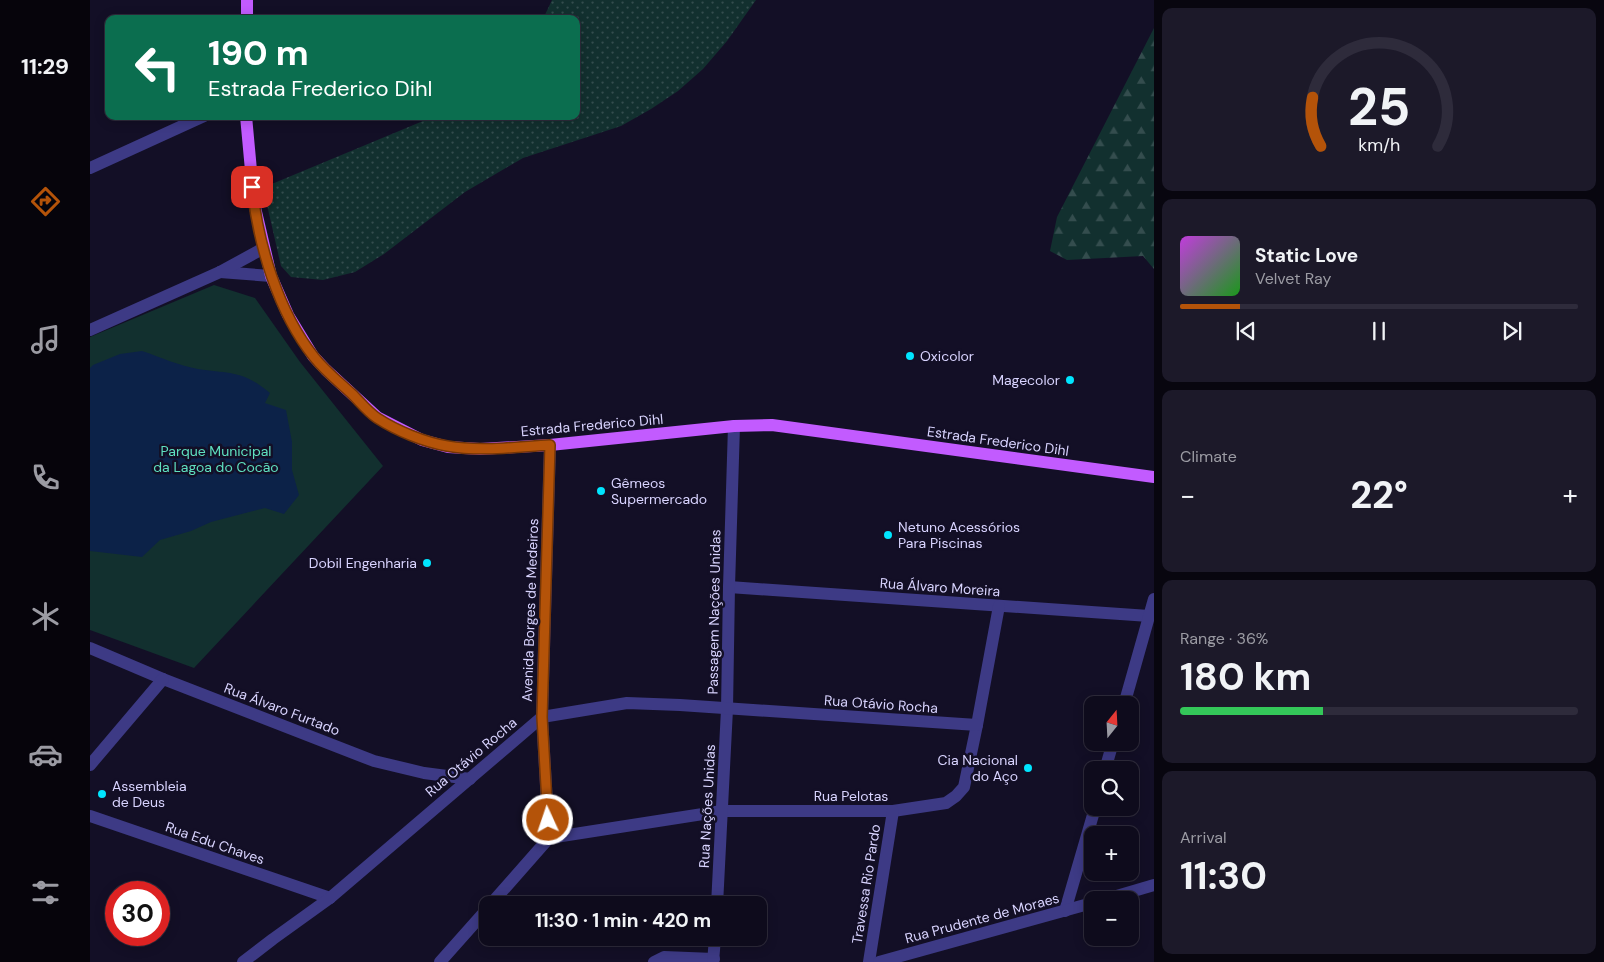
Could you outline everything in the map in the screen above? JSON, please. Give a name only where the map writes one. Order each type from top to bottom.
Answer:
[{"type":"main road","points":[[247,15],[248,0]]},
{"type":"main road","name":"Estrada Frederico Dihl","points":[[246,120],[254,203],[271,276],[288,315],[313,356],[377,418],[422,440],[448,446],[480,449],[550,445],[734,426],[772,425],[1154,477]]},
{"type":"street","points":[[90,168],[195,120]]},
{"type":"street","points":[[90,330],[220,272],[264,248]]},
{"type":"street","points":[[220,272],[271,276]]},
{"type":"street","name":"Passagem Nações Unidas","points":[[727,709],[734,426]]},
{"type":"street","name":"Avenida Borges de Medeiros","points":[[548,838],[542,717],[550,445]]},
{"type":"street","name":"Rua Álvaro Moreira","points":[[729,588],[1149,616]]},
{"type":"street","points":[[1127,696],[1154,599]]},
{"type":"street","name":"Rua Pelotas","points":[[548,838],[722,811],[893,811],[946,803],[964,787],[999,606]]},
{"type":"street","name":"Rua Álvaro Furtado","points":[[90,648],[163,679],[374,761],[424,773],[470,779]]},
{"type":"street","points":[[90,765],[163,679]]},
{"type":"street","name":"Rua Otávio Rocha","points":[[243,962],[273,938],[330,898],[542,717],[627,703],[977,725]]},
{"type":"street","name":"Rua Nações Unidas","points":[[717,896],[727,709]]},
{"type":"street","name":"Travessa Rio Pardo","points":[[869,962],[893,811]]},
{"type":"street","name":"Rua Edu Chaves","points":[[90,816],[330,898]]},
{"type":"street","points":[[1065,911],[1093,816]]},
{"type":"street","points":[[498,896],[548,838]]},
{"type":"street","points":[[1134,891],[1154,885]]},
{"type":"street","name":"Rua Prudente de Moraes","points":[[879,962],[1084,905]]},
{"type":"street","points":[[440,962],[479,917]]},
{"type":"street","points":[[654,962],[664,957],[692,957],[713,961],[714,946]]},
{"type":"green space","points":[[552,0],[756,0],[727,41],[703,69],[678,91],[651,109],[621,126],[523,158],[465,192],[384,254],[355,272],[323,280],[291,277],[281,266],[265,196],[267,186],[425,120],[580,120],[580,15],[545,15]]},
{"type":"green space","points":[[1154,28],[1154,269],[1143,256],[1067,260],[1050,251],[1057,217]]},
{"type":"green space","name":"Parque Municipal da Lagoa do Cocão","points":[[214,285],[255,298],[300,362],[383,466],[194,668],[90,630],[90,337]]},
{"type":"water","points":[[142,351],[191,368],[236,374],[252,380],[270,393],[265,403],[286,410],[292,442],[292,470],[299,495],[284,514],[265,508],[211,522],[191,531],[160,540],[142,557],[90,551],[90,368],[120,354]]},
{"type":"place","name":"Oxicolor","points":[[910,356]]},
{"type":"place","name":"Magecolor","points":[[1070,380]]},
{"type":"place","name":"Gêmeos Supermercado","points":[[601,491]]},
{"type":"place","name":"Netuno Acessórios Para Piscinas","points":[[888,535]]},
{"type":"place","name":"Dobil Engenharia","points":[[427,563]]},
{"type":"place","name":"Cia Nacional do Aço","points":[[1028,768]]},
{"type":"place","name":"Assembleia de Deus","points":[[102,794]]},
{"type":"route","points":[[252,187],[271,276],[288,315],[313,356],[377,418],[422,440],[448,446],[480,449],[550,445],[542,717],[548,820]]}]
